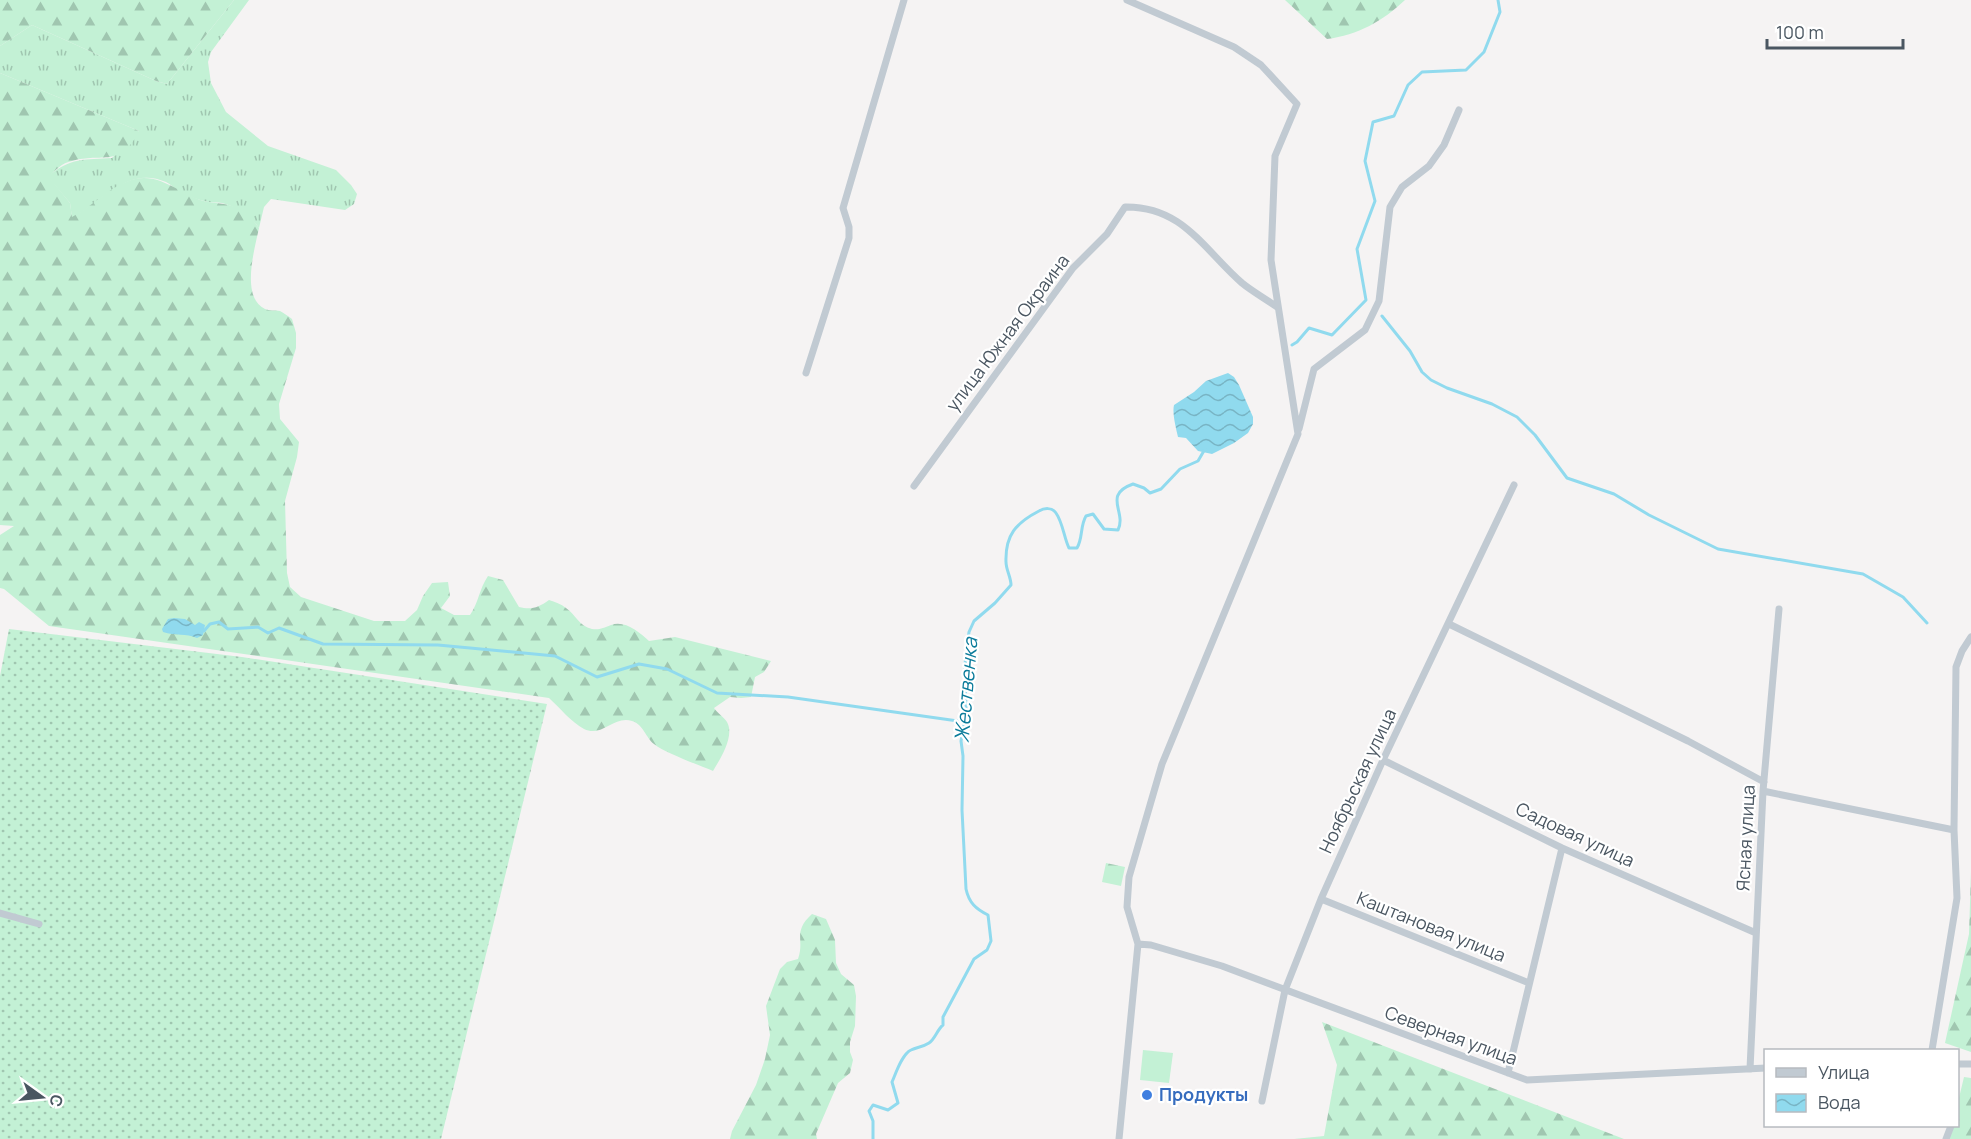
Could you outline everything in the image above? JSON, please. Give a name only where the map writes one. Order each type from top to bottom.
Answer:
[{"type":"street","points":[[806,373],[849,238],[849,227],[843,208],[904,0]]},
{"type":"street","points":[[1127,0],[1234,47],[1261,65],[1297,104],[1275,156],[1272,260],[1277,307],[1298,434]]},
{"type":"street","points":[[1119,1139],[1138,944],[1127,907],[1129,877],[1162,764],[1298,434],[1314,369],[1365,330],[1379,301],[1390,207],[1402,187],[1429,166],[1444,146],[1459,110]]},
{"type":"street","name":"улица Южная Окраина","points":[[914,486],[1073,268],[1107,234],[1125,207],[1142,207],[1161,212],[1174,220],[1197,237],[1244,284],[1277,307]]},
{"type":"street","name":"Ноябрьская улица","points":[[1262,1101],[1285,990],[1321,899],[1383,760],[1514,485]]},
{"type":"street","name":"Ясная улица","points":[[1750,1069],[1763,791],[1779,609]]},
{"type":"street","points":[[1449,624],[1688,741],[1764,782]]},
{"type":"street","points":[[1932,1049],[1957,898],[1954,830],[1956,668],[1962,651],[1971,637]]},
{"type":"street","name":"Садовая улица","points":[[1383,760],[1562,848],[1756,933]]},
{"type":"street","points":[[1763,791],[1954,830]]},
{"type":"street","points":[[1508,1073],[1562,848]]},
{"type":"street","name":"Каштановая улица","points":[[1321,899],[1529,983]]},
{"type":"street","points":[[0,913],[39,924]]},
{"type":"street","name":"Северная улица","points":[[1138,944],[1151,945],[1222,966],[1527,1080],[1764,1068]]},
{"type":"green space","points":[[0,0],[234,0],[167,84],[32,25],[0,46]]},
{"type":"green space","points":[[234,0],[249,0],[211,52],[208,62],[211,83],[226,112],[268,146],[336,170],[357,194],[354,204],[345,210],[271,199],[264,207],[259,228],[247,215],[233,207],[196,199],[166,182],[152,178],[140,178],[116,188],[72,218],[70,203],[48,177],[71,163],[112,158],[139,131],[0,73],[0,46],[32,25],[167,84]]},
{"type":"green space","points":[[1285,0],[1405,0],[1369,26],[1327,39]]},
{"type":"green space","points":[[0,73],[139,131],[132,143],[118,155],[68,162],[49,177],[70,203],[72,217],[118,186],[135,179],[145,178],[164,182],[208,202],[235,207],[248,215],[259,228],[251,272],[253,294],[257,303],[265,309],[280,311],[292,319],[296,333],[296,348],[279,404],[280,419],[299,442],[285,501],[287,573],[290,587],[301,597],[374,621],[405,621],[417,610],[432,583],[448,582],[450,596],[441,608],[454,615],[470,615],[488,576],[503,580],[519,607],[534,608],[549,600],[564,607],[581,623],[592,629],[616,624],[627,625],[649,641],[675,637],[771,661],[764,672],[755,677],[751,697],[730,697],[714,708],[727,722],[729,734],[726,747],[713,771],[659,747],[651,741],[639,725],[632,721],[619,721],[597,731],[584,729],[549,698],[49,626],[0,588],[0,535],[14,526],[0,525]]},
{"type":"green space","points":[[9,629],[242,657],[547,704],[441,1139],[0,1139],[0,676]]},
{"type":"green space","points":[[1106,863],[1125,867],[1121,886],[1102,882]]},
{"type":"green space","points":[[1971,871],[1971,1052],[1945,1043],[1969,934]]},
{"type":"green space","points":[[812,914],[826,919],[835,940],[836,963],[841,974],[854,985],[855,1026],[850,1042],[853,1060],[850,1073],[838,1083],[816,1134],[817,1139],[730,1139],[756,1085],[765,1059],[770,1035],[766,1006],[780,969],[787,962],[798,959],[802,926]]},
{"type":"green space","points":[[1322,1022],[1624,1139],[1294,1139],[1324,1136],[1337,1065]]},
{"type":"green space","points":[[1143,1050],[1173,1053],[1169,1083],[1140,1080]]},
{"type":"green space","points":[[1964,1077],[1971,1078],[1971,1139],[1948,1139],[1952,1127],[1959,1127],[1959,1098]]},
{"type":"water","points":[[1228,373],[1239,385],[1253,417],[1253,424],[1248,433],[1212,454],[1198,451],[1186,438],[1178,437],[1174,405],[1206,381]]},
{"type":"water","points":[[168,619],[185,619],[195,625],[199,622],[205,625],[203,635],[197,638],[163,632],[162,629]]},
{"type":"waterway","name":"Жественка","points":[[1292,345],[1309,328],[1332,335],[1366,300],[1357,249],[1375,201],[1365,161],[1373,122],[1394,116],[1408,85],[1422,72],[1466,70],[1484,52],[1500,12],[1498,0]]},
{"type":"waterway","points":[[1382,316],[1410,351],[1422,372],[1431,380],[1492,404],[1517,417],[1535,435],[1567,478],[1614,494],[1649,515],[1718,549],[1863,574],[1903,597],[1927,623]]},
{"type":"waterway","name":"Жественка","points":[[873,1139],[873,1121],[869,1111],[873,1105],[888,1110],[898,1103],[892,1082],[902,1060],[908,1052],[933,1039],[943,1025],[943,1017],[974,959],[987,950],[991,941],[988,915],[974,905],[966,889],[961,741],[966,713],[965,664],[969,632],[974,621],[1011,585],[1006,562],[1010,537],[1024,520],[1046,509],[1056,513],[1069,548],[1077,548],[1086,516],[1093,514],[1104,529],[1118,530],[1120,517],[1117,499],[1124,488],[1133,484],[1150,493],[1161,489],[1180,469],[1198,461],[1205,449]]},
{"type":"waterway","points":[[204,631],[210,624],[219,622],[228,629],[258,627],[268,633],[279,628],[323,644],[438,645],[555,656],[597,677],[639,664],[667,669],[717,693],[788,697],[965,722]]},
{"type":"place","name":"Продукты","points":[[1147,1095]]}]
